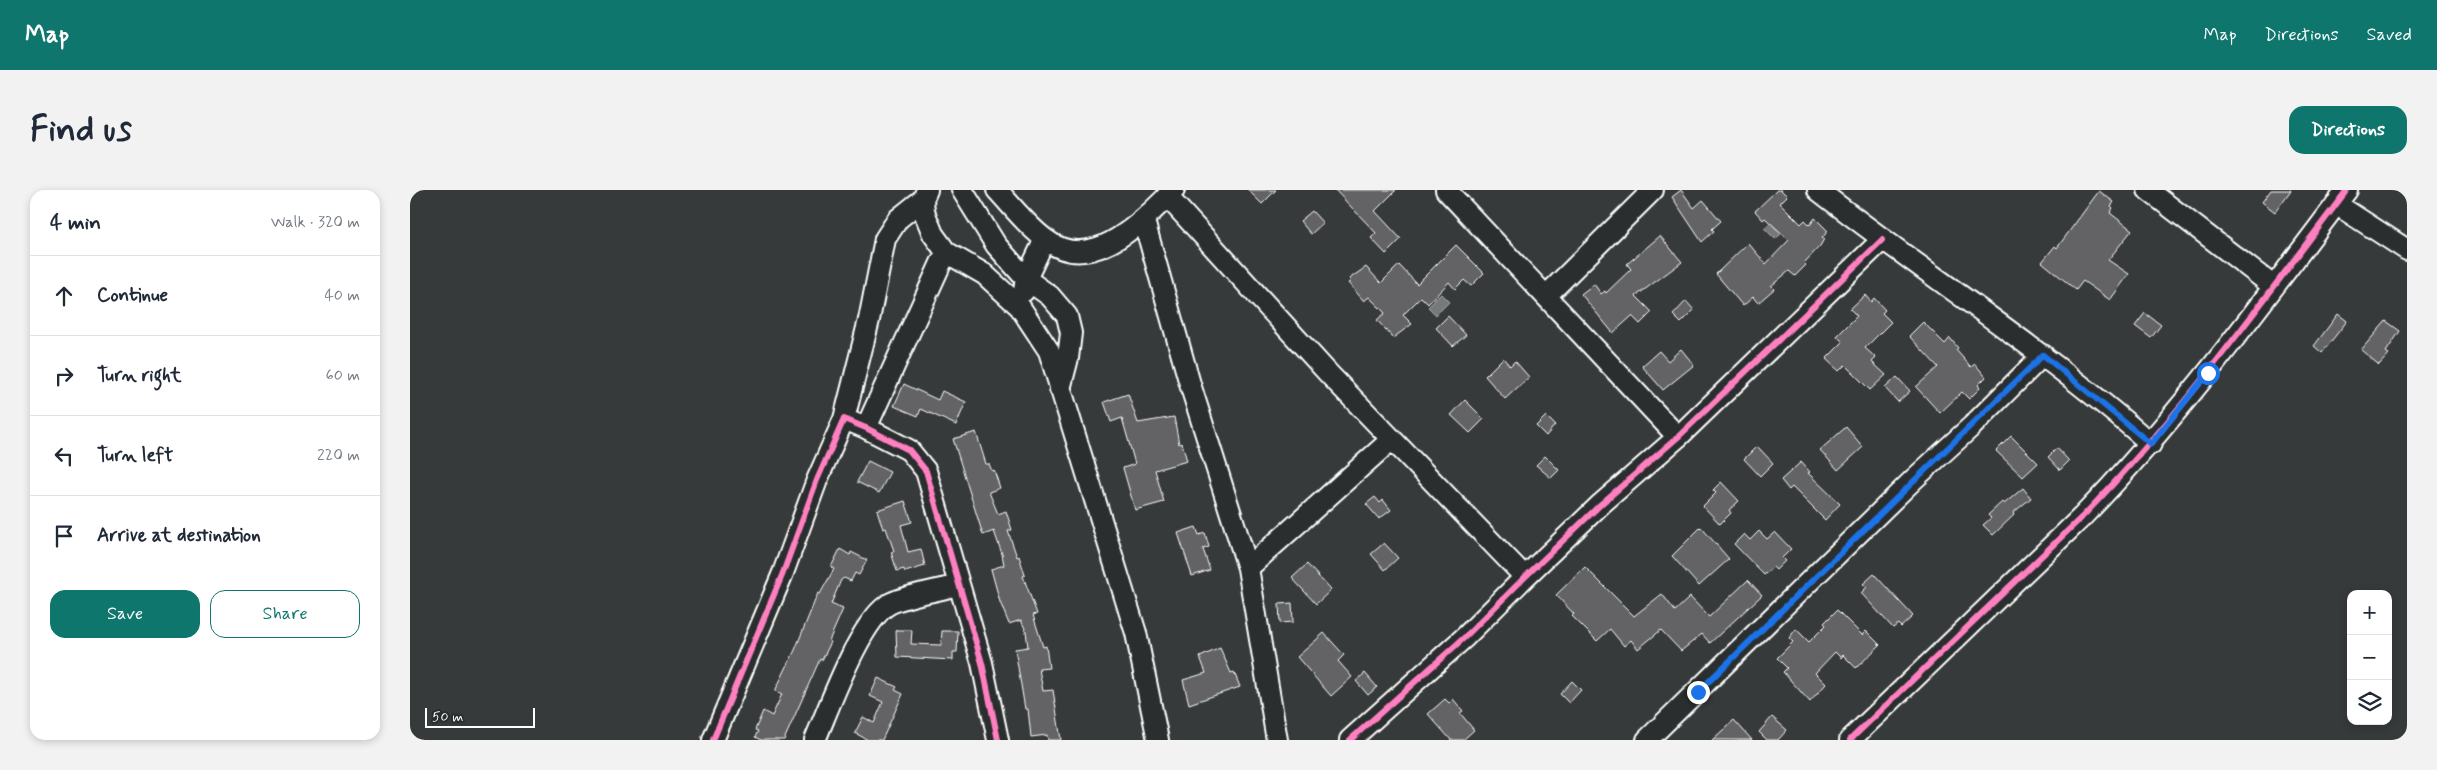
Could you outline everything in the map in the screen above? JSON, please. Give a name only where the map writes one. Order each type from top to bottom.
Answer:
[{"type":"street","points":[[962,190],[996,245],[1026,280],[1050,296],[1066,316],[1071,333],[1068,358],[1060,390]]},
{"type":"street","points":[[997,190],[1045,239],[1067,250],[1086,252],[1118,238],[1144,221],[1170,193],[1270,311],[1524,577]]},
{"type":"street","points":[[1446,190],[1678,437]]},
{"type":"street","points":[[1546,296],[1653,190]]},
{"type":"street","points":[[1818,190],[1882,240],[2043,355],[2151,444]]},
{"type":"street","points":[[2148,190],[2171,197],[2274,286]]},
{"type":"street","points":[[925,195],[924,212],[928,224],[946,252],[984,274],[1020,307],[1045,344],[1136,633],[1158,740]]},
{"type":"street","points":[[714,740],[783,573],[824,462],[844,420],[870,320],[885,239],[898,219],[925,195]]},
{"type":"street","points":[[1850,740],[2082,517],[2151,444],[2208,373],[2342,197],[2407,250]]},
{"type":"street","points":[[1144,221],[1190,384],[1248,568],[1277,740]]},
{"type":"street","points":[[1020,307],[1026,280],[1045,239]]},
{"type":"street","points":[[1350,740],[1465,638],[1524,577],[1602,504],[1678,437],[1882,240]]},
{"type":"street","points":[[866,428],[946,252]]},
{"type":"street","points":[[1647,740],[2043,355]]},
{"type":"street","points":[[844,420],[866,428],[909,450],[926,471],[982,663],[998,740]]},
{"type":"street","points":[[1248,568],[1392,439]]},
{"type":"street","points":[[815,740],[862,635],[876,614],[891,603],[958,585]]},
{"type":"shaded area","points":[[1770,222],[1781,234],[1775,239],[1764,228]]},
{"type":"shaded area","points":[[1441,294],[1449,302],[1436,315],[1428,307]]},
{"type":"building","points":[[1248,190],[1276,190],[1262,204]]},
{"type":"building","points":[[1335,190],[1396,190],[1375,211],[1401,239],[1386,254],[1371,238],[1376,233]]},
{"type":"building","points":[[1681,190],[1694,208],[1703,200],[1721,221],[1712,229],[1714,231],[1702,242],[1672,197]]},
{"type":"building","points":[[1777,190],[1781,190],[1787,196],[1780,203],[1801,224],[1805,220],[1810,225],[1815,218],[1828,231],[1822,238],[1824,239],[1820,246],[1795,276],[1789,271],[1771,286],[1774,289],[1758,303],[1753,297],[1743,306],[1716,274],[1748,243],[1766,264],[1789,240],[1765,218],[1763,220],[1755,211]]},
{"type":"building","points":[[2271,190],[2291,190],[2275,212],[2262,202]]},
{"type":"building","points":[[2099,191],[2114,202],[2110,213],[2132,230],[2108,260],[2129,274],[2110,300],[2083,281],[2076,290],[2042,262],[2055,246],[2057,248]]},
{"type":"building","points":[[1312,211],[1323,223],[1311,234],[1300,221]]},
{"type":"building","points":[[1660,236],[1682,262],[1636,296],[1652,312],[1640,324],[1632,316],[1613,333],[1581,294],[1594,284],[1601,294],[1605,291],[1606,293],[1631,269],[1627,264]]},
{"type":"building","points":[[1456,245],[1484,273],[1471,286],[1464,280],[1455,289],[1449,282],[1428,304],[1421,297],[1403,315],[1412,324],[1393,338],[1377,320],[1385,313],[1369,297],[1364,301],[1348,283],[1351,281],[1349,279],[1366,267],[1381,283],[1399,265],[1417,284]]},
{"type":"building","points":[[1865,295],[1871,302],[1874,298],[1885,310],[1882,313],[1891,322],[1865,348],[1876,358],[1872,362],[1886,375],[1870,390],[1845,365],[1839,371],[1826,359],[1843,342],[1837,336],[1857,316],[1850,309]]},
{"type":"building","points":[[1686,301],[1694,310],[1681,323],[1673,315]]},
{"type":"building","points":[[2145,313],[2161,325],[2151,338],[2135,326]]},
{"type":"building","points":[[2338,314],[2347,321],[2322,353],[2314,346]]},
{"type":"building","points":[[1448,316],[1466,335],[1453,346],[1436,328]]},
{"type":"building","points":[[2386,321],[2400,331],[2386,352],[2389,354],[2379,365],[2361,350]]},
{"type":"building","points":[[1923,322],[1945,344],[1950,338],[1958,348],[1956,350],[1971,367],[1975,364],[1986,377],[1978,385],[1980,388],[1969,399],[1962,392],[1940,413],[1916,387],[1938,367],[1909,336]]},
{"type":"building","points":[[1681,349],[1694,365],[1663,390],[1642,366],[1659,351],[1668,361]]},
{"type":"building","points":[[1503,358],[1510,366],[1515,361],[1529,377],[1505,399],[1485,376]]},
{"type":"building","points":[[1897,377],[1910,391],[1898,402],[1885,388]]},
{"type":"building","points":[[904,384],[938,400],[942,391],[966,402],[956,425],[921,409],[918,416],[894,406]]},
{"type":"building","points":[[1128,394],[1138,423],[1174,417],[1179,444],[1182,443],[1187,461],[1155,470],[1164,502],[1135,510],[1123,468],[1135,464],[1122,418],[1111,422],[1104,402]]},
{"type":"building","points":[[1465,400],[1484,419],[1470,433],[1451,415]]},
{"type":"building","points":[[1546,416],[1555,425],[1546,436],[1536,426]]},
{"type":"building","points":[[1846,427],[1863,447],[1838,470],[1820,450]]},
{"type":"building","points":[[976,432],[986,464],[989,464],[992,471],[994,470],[1000,488],[989,492],[998,514],[1006,511],[1012,530],[1008,531],[1017,557],[1019,556],[1025,575],[1023,576],[1037,614],[1033,615],[1043,647],[1046,646],[1049,668],[1039,669],[1043,691],[1053,690],[1061,740],[1048,740],[1047,735],[1031,737],[1028,709],[1025,709],[1015,649],[1028,647],[1026,631],[1021,620],[1009,624],[1000,602],[991,569],[1004,565],[1002,554],[994,531],[983,535],[953,439]]},
{"type":"building","points":[[2011,436],[2038,463],[2023,477],[1996,451]]},
{"type":"building","points":[[1757,446],[1773,463],[1760,476],[1744,459]]},
{"type":"building","points":[[2057,448],[2069,461],[2060,470],[2048,457]]},
{"type":"building","points":[[1545,456],[1559,470],[1551,478],[1536,465]]},
{"type":"building","points":[[868,461],[890,472],[879,493],[857,482]]},
{"type":"building","points":[[1801,462],[1810,472],[1808,473],[1840,504],[1825,520],[1792,487],[1789,490],[1781,480]]},
{"type":"building","points":[[1721,482],[1739,501],[1729,510],[1731,513],[1720,524],[1703,506],[1716,493],[1713,490]]},
{"type":"building","points":[[2023,488],[2031,498],[2013,513],[2014,515],[1993,535],[1983,525],[1991,518],[1988,515],[2002,502],[2004,504]]},
{"type":"building","points":[[1375,497],[1380,503],[1383,500],[1391,510],[1379,519],[1366,504]]},
{"type":"building","points":[[905,501],[912,522],[901,525],[908,552],[921,549],[925,566],[905,572],[904,569],[897,571],[891,552],[894,551],[886,528],[883,529],[877,510]]},
{"type":"building","points":[[1196,527],[1199,535],[1205,533],[1209,547],[1203,549],[1210,570],[1192,576],[1178,533]]},
{"type":"building","points":[[1701,527],[1729,559],[1699,586],[1672,556]]},
{"type":"building","points":[[1759,531],[1767,539],[1775,532],[1791,549],[1782,558],[1785,561],[1776,570],[1773,567],[1764,575],[1734,544],[1744,534],[1750,540]]},
{"type":"building","points":[[1384,543],[1398,558],[1385,570],[1371,554]]},
{"type":"building","points":[[840,549],[850,555],[851,552],[867,560],[859,575],[855,573],[851,581],[844,578],[841,580],[831,604],[843,609],[829,641],[831,642],[822,660],[820,659],[784,740],[761,740],[755,737],[758,731],[755,730],[763,711],[772,716],[782,694],[775,691],[795,650],[818,593],[820,594],[834,569],[831,567]]},
{"type":"building","points":[[1307,564],[1331,590],[1316,604],[1292,578]]},
{"type":"building","points":[[1585,567],[1634,616],[1662,594],[1675,611],[1690,597],[1709,617],[1748,580],[1762,595],[1710,643],[1702,634],[1681,651],[1661,630],[1638,649],[1631,640],[1624,646],[1610,629],[1597,641],[1572,616],[1574,614],[1556,595]]},
{"type":"building","points":[[1874,574],[1913,616],[1901,627],[1898,624],[1893,628],[1861,593],[1867,587],[1863,584]]},
{"type":"building","points":[[1292,603],[1293,622],[1280,623],[1279,604]]},
{"type":"building","points":[[1837,610],[1862,635],[1866,631],[1880,645],[1856,668],[1843,655],[1841,658],[1835,652],[1815,673],[1826,684],[1810,702],[1783,672],[1787,668],[1777,658],[1793,642],[1789,638],[1796,629],[1809,642],[1826,625],[1824,623]]},
{"type":"building","points":[[896,630],[912,630],[911,644],[941,645],[942,631],[958,631],[957,652],[953,652],[953,660],[897,657]]},
{"type":"building","points":[[1324,633],[1344,655],[1338,661],[1352,677],[1331,696],[1297,657]]},
{"type":"building","points":[[1220,648],[1231,673],[1234,672],[1240,687],[1189,704],[1183,680],[1206,673],[1200,657]]},
{"type":"building","points":[[1365,673],[1377,687],[1368,695],[1356,681]]},
{"type":"building","points":[[878,678],[897,687],[895,690],[903,694],[882,740],[868,740],[855,733],[863,717],[874,723],[883,702],[870,696]]},
{"type":"building","points":[[1572,681],[1581,690],[1569,703],[1560,694]]},
{"type":"building","points":[[1445,699],[1449,703],[1453,699],[1463,711],[1460,713],[1474,730],[1463,740],[1451,740],[1428,714]]},
{"type":"building","points":[[1772,717],[1787,730],[1778,740],[1767,740],[1759,732]]},
{"type":"building","points":[[1734,720],[1752,740],[1712,740]]},
{"type":"cycle path","points":[[1850,740],[2082,517],[2118,479],[2187,399],[2347,190]]},
{"type":"cycle path","points":[[1350,740],[1465,637],[1601,504],[1678,437],[1882,240]]},
{"type":"cycle path","points":[[713,740],[783,573],[817,480],[844,419],[909,450],[926,471],[982,663],[998,740]]},
{"type":"route","points":[[1698,692],[2043,355],[2151,444],[2208,373]]}]
